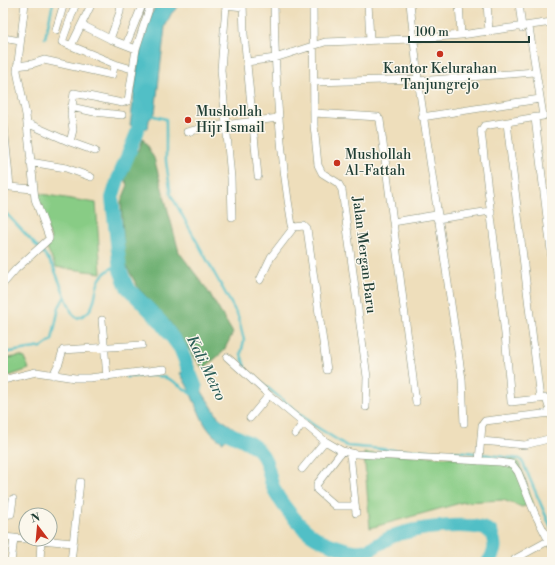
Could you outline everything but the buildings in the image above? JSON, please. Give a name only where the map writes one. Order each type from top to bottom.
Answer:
[{"type":"street","points":[[3,284],[47,241],[49,236],[38,209],[33,189],[28,123],[17,66],[25,3]]},
{"type":"street","points":[[56,30],[64,3]]},
{"type":"street","points":[[76,3],[62,42],[115,64],[132,69]]},
{"type":"street","points":[[71,46],[92,3]]},
{"type":"street","points":[[110,39],[120,12],[121,3]]},
{"type":"street","points":[[126,45],[143,3]]},
{"type":"street","points":[[70,142],[73,130],[71,107],[74,93],[126,103],[128,101],[136,49],[151,3]]},
{"type":"street","points":[[274,3],[278,118],[284,178],[292,225],[294,227]]},
{"type":"street","name":"Jalan Mergan Baru","points":[[313,3],[312,45],[314,113],[319,167],[326,176],[338,183],[342,190],[367,377],[366,407]]},
{"type":"street","points":[[368,3],[370,40]]},
{"type":"street","points":[[410,3],[412,39],[422,116],[462,379],[464,424]]},
{"type":"street","points":[[459,3],[461,35]]},
{"type":"street","points":[[487,3],[489,32]]},
{"type":"street","points":[[519,3],[522,28]]},
{"type":"street","points":[[232,217],[227,124],[221,70],[226,5],[243,5],[258,176]]},
{"type":"street","points":[[247,62],[275,58],[325,42],[412,39],[461,35],[522,28],[552,22]]},
{"type":"street","points":[[82,25],[110,39],[136,49]]},
{"type":"street","points":[[529,27],[543,116],[484,126],[481,130],[511,402],[546,398]]},
{"type":"street","points":[[3,38],[20,41]]},
{"type":"street","points":[[17,66],[32,64],[44,60],[112,75],[115,64]]},
{"type":"street","points":[[314,82],[418,80],[535,72]]},
{"type":"street","points":[[422,116],[540,99]]},
{"type":"street","points":[[71,107],[122,115]]},
{"type":"street","points":[[314,113],[378,117],[380,120],[416,402]]},
{"type":"street","points":[[3,114],[10,187],[33,189]]},
{"type":"street","points":[[187,132],[200,128],[278,118]]},
{"type":"street","points":[[535,118],[552,259]]},
{"type":"street","points":[[28,123],[70,142],[95,151]]},
{"type":"street","points":[[480,456],[482,425],[485,421],[551,415],[546,398],[507,123]]},
{"type":"street","points":[[30,162],[66,168],[91,178]]},
{"type":"street","points":[[393,222],[491,211]]},
{"type":"street","points":[[260,280],[271,257],[294,227],[304,226],[307,229],[327,370]]},
{"type":"street","points":[[102,320],[106,348],[107,377]]},
{"type":"street","points":[[52,375],[59,363],[62,350],[142,345]]},
{"type":"street","points":[[227,357],[269,395],[325,441],[342,451],[350,453],[480,456],[515,466],[552,552]]},
{"type":"street","points":[[3,380],[36,372],[75,378],[107,377],[164,369]]},
{"type":"street","points":[[250,418],[269,395]]},
{"type":"street","points":[[295,434],[303,423]]},
{"type":"street","points":[[481,441],[525,445],[552,438]]},
{"type":"street","points":[[302,470],[325,441]]},
{"type":"street","points":[[342,451],[317,484],[317,490],[335,506],[356,510],[350,453]]},
{"type":"street","points":[[71,562],[80,482]]},
{"type":"street","points":[[3,515],[11,514],[13,499]]},
{"type":"street","points":[[3,537],[18,538]]},
{"type":"street","points":[[11,562],[14,538]]},
{"type":"street","points":[[58,542],[73,543]]},
{"type":"street","points":[[515,559],[549,543]]},
{"type":"street","points":[[40,562],[41,547]]},
{"type":"green space","points":[[143,139],[154,158],[179,252],[206,288],[233,333],[223,352],[203,369],[169,321],[139,289],[125,264],[121,202],[128,185],[125,179],[128,172],[127,157],[139,150]]},
{"type":"green space","points":[[35,193],[96,203],[101,273],[56,267],[45,244],[51,239]]},
{"type":"green space","points":[[20,356],[25,358],[29,369],[3,378],[3,359]]},
{"type":"green space","points":[[364,453],[514,460],[519,463],[533,503],[522,507],[503,500],[464,502],[370,528]]},
{"type":"water","points":[[157,3],[182,3],[171,14],[165,27],[155,113],[149,120],[148,129],[130,125],[141,47],[150,17]]},
{"type":"water","points":[[192,370],[199,387],[219,418],[234,428],[223,442],[212,433],[204,423],[180,373]]},
{"type":"waterway","points":[[45,38],[53,3]]},
{"type":"waterway","name":"Kali Metro","points":[[142,109],[137,133],[118,179],[112,198],[120,270],[127,287],[161,322],[180,348],[196,388]]},
{"type":"waterway","points":[[150,115],[166,119],[166,161],[171,195],[238,316],[244,340],[241,354],[246,370]]},
{"type":"waterway","points":[[3,210],[46,256],[53,266],[72,313],[77,318],[85,315],[93,305],[97,287],[103,275],[112,268],[120,270]]},
{"type":"waterway","points":[[3,353],[42,347],[52,340],[59,307],[65,296]]},
{"type":"waterway","points":[[251,374],[312,424],[347,446],[394,450],[466,452],[520,459],[552,530]]},
{"type":"waterway","points":[[126,377],[146,375],[161,376],[175,382],[191,394],[193,393]]},
{"type":"waterway","name":"Kali Metro","points":[[216,424],[225,431],[249,443],[259,451],[266,462],[275,491],[284,506],[303,528],[315,537],[331,545],[361,551],[373,547],[391,537],[412,531],[427,528],[471,526],[483,528],[491,532],[494,541],[494,551],[488,562]]},
{"type":"place","name":"Kantor Kelurahan Tanjungrejo","points":[[440,54]]},
{"type":"place","name":"Mushollah Hijr Ismail","points":[[188,120]]},
{"type":"place","name":"Mushollah Al-Fattah","points":[[337,163]]}]
